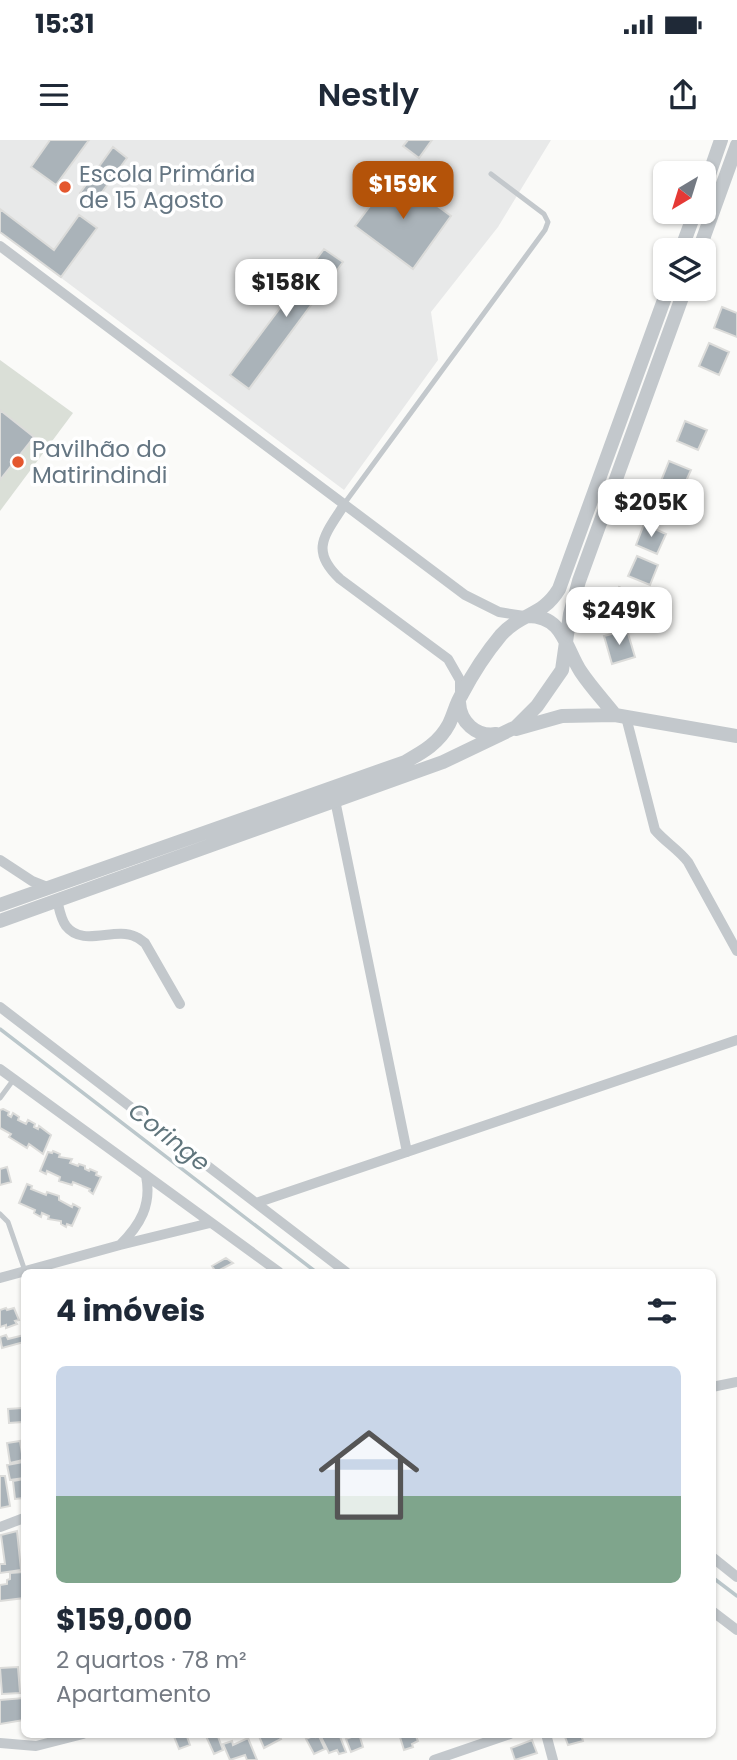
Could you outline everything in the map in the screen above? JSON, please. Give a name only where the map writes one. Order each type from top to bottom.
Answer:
[{"type":"street","points":[[714,161],[721,140]]},
{"type":"street","points":[[703,238],[737,145]]},
{"type":"street","points":[[0,246],[476,602],[499,612],[538,617],[549,621],[560,630],[580,671],[621,716],[655,830],[664,841],[678,849],[688,862],[737,951]]},
{"type":"street","points":[[0,905],[405,762],[424,752],[443,734],[460,697],[494,644],[512,624],[549,604],[559,589],[664,301]]},
{"type":"street","points":[[0,921],[443,762],[516,727],[547,694],[562,670],[570,614],[579,582],[681,301]]},
{"type":"street","points":[[344,505],[322,544],[325,563],[340,579],[448,659],[460,680],[460,711],[466,723],[481,733],[495,735],[562,716],[621,716],[737,736]]},
{"type":"street","points":[[335,800],[407,1152]]},
{"type":"street","points":[[0,860],[32,881],[47,887]]},
{"type":"street","points":[[57,900],[65,925],[71,931],[94,936],[127,934],[145,943],[180,1004]]},
{"type":"street","points":[[0,1007],[342,1269]]},
{"type":"street","points":[[256,1203],[737,1040]]},
{"type":"street","points":[[0,1069],[274,1269]]},
{"type":"street","points":[[120,1245],[136,1228],[145,1210],[148,1188],[146,1176]]},
{"type":"street","points":[[36,1269],[210,1223]]},
{"type":"street","points":[[0,1278],[21,1273]]},
{"type":"street","points":[[716,1386],[737,1382]]},
{"type":"street","points":[[0,1527],[21,1519]]},
{"type":"street","points":[[716,1560],[737,1577]]},
{"type":"street","points":[[716,1614],[737,1630]]},
{"type":"street","points":[[0,1743],[36,1746],[67,1738]]},
{"type":"street","points":[[434,1760],[498,1738]]},
{"type":"street","points":[[547,1738],[553,1760]]},
{"type":"lane","points":[[344,505],[545,230],[548,222],[544,214],[491,174]]},
{"type":"lane","points":[[0,1098],[14,1079]]},
{"type":"lane","points":[[0,1214],[8,1222],[24,1269]]},
{"type":"shaded area","points":[[0,140],[551,140],[498,227],[431,312],[438,360],[344,490],[0,232]]},
{"type":"shaded area","name":"Pavilhão do Matirindindi","points":[[0,360],[73,413],[0,511]]},
{"type":"building","points":[[50,140],[89,140],[56,185],[31,167]]},
{"type":"building","points":[[408,140],[432,140],[419,158],[403,146]]},
{"type":"building","points":[[113,147],[127,158],[94,203],[80,193]]},
{"type":"building","points":[[394,174],[451,216],[413,269],[355,226]]},
{"type":"building","points":[[0,209],[54,250],[79,215],[97,228],[61,277],[0,232]]},
{"type":"building","points":[[324,249],[343,262],[249,389],[230,375]]},
{"type":"building","points":[[722,307],[737,313],[737,337],[714,328]]},
{"type":"building","points":[[709,343],[729,352],[719,375],[699,366]]},
{"type":"building","points":[[0,410],[34,437],[0,480]]},
{"type":"building","points":[[685,421],[707,430],[698,450],[677,441]]},
{"type":"building","points":[[669,461],[691,470],[682,490],[661,481]]},
{"type":"building","points":[[644,524],[666,534],[657,554],[636,545]]},
{"type":"building","points":[[637,556],[658,565],[650,585],[628,576]]},
{"type":"building","points":[[619,587],[653,604],[645,620],[611,604]]},
{"type":"building","points":[[627,630],[635,657],[612,664],[604,636]]},
{"type":"building","points":[[0,1110],[9,1112],[11,1117],[13,1113],[19,1117],[18,1120],[26,1124],[28,1120],[35,1124],[34,1127],[38,1129],[39,1126],[51,1135],[43,1154],[29,1144],[27,1148],[0,1128]]},
{"type":"building","points":[[48,1152],[60,1154],[59,1157],[72,1159],[70,1163],[97,1172],[96,1175],[101,1177],[93,1194],[90,1189],[73,1182],[72,1185],[59,1181],[60,1177],[40,1171]]},
{"type":"building","points":[[7,1167],[11,1182],[0,1185],[0,1169]]},
{"type":"building","points":[[27,1184],[32,1186],[31,1189],[46,1195],[47,1192],[59,1196],[59,1200],[80,1208],[72,1226],[67,1224],[66,1227],[61,1221],[48,1219],[49,1216],[42,1213],[41,1217],[34,1213],[35,1210],[19,1203]]},
{"type":"building","points":[[226,1258],[233,1263],[222,1269],[214,1269],[212,1266]]},
{"type":"building","points":[[14,1308],[19,1320],[15,1321],[17,1324],[6,1328],[6,1325],[0,1327],[0,1310]]},
{"type":"building","points":[[6,1335],[8,1339],[21,1336],[21,1343],[2,1348],[0,1337]]},
{"type":"building","points":[[21,1408],[21,1422],[9,1423],[8,1409]]},
{"type":"building","points":[[20,1441],[21,1460],[10,1463],[7,1443]]},
{"type":"building","points":[[21,1462],[21,1478],[10,1480],[7,1465]]},
{"type":"building","points":[[0,1476],[5,1476],[10,1506],[0,1508]]},
{"type":"building","points":[[21,1480],[21,1498],[15,1499],[13,1481]]},
{"type":"building","points":[[17,1531],[21,1570],[0,1573],[0,1564],[5,1564],[1,1535]]},
{"type":"building","points":[[21,1572],[21,1598],[0,1601],[0,1585],[7,1584],[10,1573]]},
{"type":"building","points":[[18,1667],[20,1693],[2,1694],[0,1668]]},
{"type":"building","points":[[21,1698],[21,1720],[0,1724],[0,1700]]},
{"type":"building","points":[[175,1738],[187,1738],[190,1745],[179,1749]]},
{"type":"building","points":[[207,1738],[218,1738],[223,1750],[214,1754]]},
{"type":"building","points":[[248,1738],[257,1760],[247,1760],[245,1755],[230,1760],[223,1744],[232,1741],[233,1745]]},
{"type":"building","points":[[260,1738],[281,1739],[264,1748]]},
{"type":"building","points":[[320,1738],[325,1749],[314,1754],[306,1739]]},
{"type":"building","points":[[322,1738],[341,1738],[346,1752],[339,1754],[337,1750],[329,1753]]},
{"type":"building","points":[[360,1738],[363,1747],[351,1752],[346,1739]]},
{"type":"building","points":[[400,1738],[417,1738],[418,1741],[412,1744],[413,1747],[404,1750]]},
{"type":"building","points":[[565,1738],[582,1738],[583,1741],[568,1745]]},
{"type":"building","points":[[532,1740],[537,1753],[515,1760],[511,1748]]},
{"type":"waterway","name":"Coringe","points":[[0,1029],[312,1269]]},
{"type":"waterway","name":"Coringe","points":[[716,1580],[737,1596]]},
{"type":"place","name":"Escola Primária de 15 Agosto","points":[[65,187]]},
{"type":"place","name":"Pavilhão do Matirindindi","points":[[18,462]]}]
